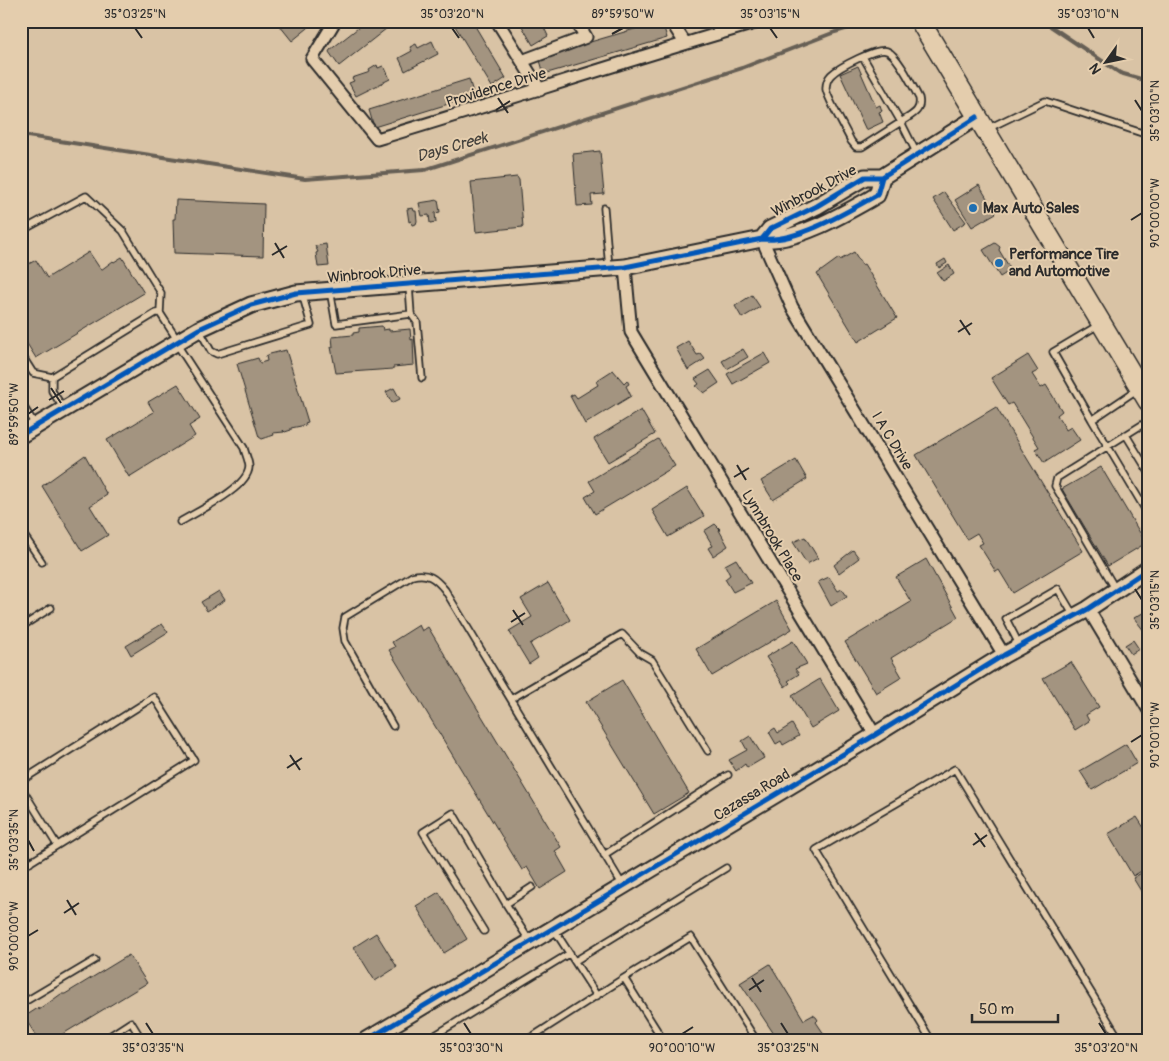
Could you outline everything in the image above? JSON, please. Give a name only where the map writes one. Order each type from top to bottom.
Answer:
[{"type":"main road","points":[[922,25],[1144,394]]},
{"type":"street","points":[[496,21],[540,90]]},
{"type":"street","points":[[522,61],[586,38],[576,21]]},
{"type":"street","points":[[672,21],[685,43]]},
{"type":"street","name":"Providence Drive","points":[[333,22],[312,59],[377,140],[685,43],[762,21]]},
{"type":"street","name":"Winbrook Drive","points":[[762,239],[770,229],[817,206],[865,177],[882,178],[917,154],[981,124]]},
{"type":"street","name":"Winbrook Drive","points":[[21,434],[199,329],[251,305],[302,293],[330,290],[626,267],[762,239],[776,240],[799,233],[877,195],[882,178]]},
{"type":"street","name":"I A C Drive","points":[[762,239],[792,307],[1004,655]]},
{"type":"street","name":"Lynnbrook Place","points":[[626,267],[631,332],[875,735]]},
{"type":"street","name":"Cazassa Road","points":[[367,1040],[875,735],[1004,655],[1088,609],[1148,569]]},
{"type":"street","points":[[1088,609],[1148,709]]},
{"type":"lane","points":[[882,50],[894,56],[920,98],[921,106],[918,111],[901,122],[862,147],[856,147],[851,141],[826,90],[828,79],[832,73],[863,57],[882,50]]},
{"type":"lane","points":[[863,57],[901,122],[917,154]]},
{"type":"lane","points":[[981,124],[1045,101],[1148,135]]},
{"type":"lane","points":[[21,231],[86,196],[123,231],[161,293],[160,313],[244,448],[249,466],[246,478],[236,487],[180,522]]},
{"type":"lane","points":[[604,208],[609,268]]},
{"type":"lane","points":[[409,284],[411,314],[417,322],[422,378]]},
{"type":"lane","points":[[330,290],[336,324],[411,314]]},
{"type":"lane","points":[[199,329],[211,351],[217,354],[310,325],[302,293]]},
{"type":"lane","points":[[21,354],[33,373],[52,377],[156,313],[160,313]]},
{"type":"lane","points":[[1101,324],[1053,352],[1148,514]]},
{"type":"lane","points":[[52,377],[52,391],[64,409]]},
{"type":"lane","points":[[1092,420],[1144,394]]},
{"type":"lane","points":[[21,403],[36,426]]},
{"type":"lane","points":[[1116,590],[1055,486],[1057,478],[1148,421]]},
{"type":"lane","points":[[1126,435],[1148,471]]},
{"type":"lane","points":[[21,531],[42,562]]},
{"type":"lane","points":[[393,726],[345,641],[343,628],[345,618],[412,576],[421,574],[433,576],[445,590],[624,886]]},
{"type":"lane","points":[[1020,646],[1006,619],[1058,589],[1074,616]]},
{"type":"lane","points":[[21,626],[51,608]]},
{"type":"lane","points":[[510,699],[622,634],[640,653],[652,660],[708,751]]},
{"type":"lane","points":[[21,781],[154,697],[194,760],[21,868]]},
{"type":"lane","points":[[931,1040],[816,850],[954,769],[1120,1040]]},
{"type":"lane","points":[[604,855],[728,775]]},
{"type":"lane","points":[[21,787],[58,845]]},
{"type":"lane","points":[[484,931],[423,832],[453,813],[530,942]]},
{"type":"lane","points":[[21,849],[30,863]]},
{"type":"lane","points":[[575,961],[726,868]]},
{"type":"lane","points":[[506,904],[532,887]]},
{"type":"lane","points":[[553,928],[597,996]]},
{"type":"lane","points":[[527,1040],[691,937],[756,1040]]},
{"type":"lane","points":[[427,1040],[570,953]]},
{"type":"lane","points":[[21,1004],[94,960]]},
{"type":"lane","points":[[624,978],[663,1040]]},
{"type":"lane","points":[[110,1040],[111,1035],[131,1022],[142,1040]]},
{"type":"building","points":[[276,21],[303,21],[308,28],[292,41]]},
{"type":"building","points":[[367,21],[396,21],[339,66],[329,52],[330,50]]},
{"type":"building","points":[[452,21],[472,21],[506,78],[492,87]]},
{"type":"building","points":[[519,21],[541,21],[548,36],[533,45]]},
{"type":"building","points":[[662,21],[667,38],[544,74],[539,57]]},
{"type":"building","points":[[432,41],[438,54],[405,71],[399,58],[412,51],[410,47],[416,44],[418,48]]},
{"type":"building","points":[[377,65],[378,68],[383,66],[385,68],[390,79],[356,96],[349,83],[354,81],[352,78],[370,72],[369,70]]},
{"type":"building","points":[[858,66],[876,107],[880,105],[882,111],[879,112],[883,122],[866,130],[840,74]]},
{"type":"building","points":[[469,79],[474,96],[374,127],[369,110]]},
{"type":"building","points":[[600,151],[604,194],[591,195],[592,205],[577,206],[573,154]]},
{"type":"building","points":[[517,177],[519,180],[523,227],[476,232],[471,182]]},
{"type":"building","points":[[979,185],[996,213],[972,227],[955,200]]},
{"type":"building","points":[[944,192],[966,222],[953,230],[933,199]]},
{"type":"building","points":[[176,200],[264,204],[263,256],[174,253],[173,219],[175,219]]},
{"type":"building","points":[[438,200],[440,212],[435,213],[436,222],[430,223],[429,215],[422,216],[419,203]]},
{"type":"building","points":[[413,208],[416,211],[417,221],[416,224],[412,225],[411,221],[409,222],[407,209]]},
{"type":"building","points":[[995,243],[1000,247],[999,250],[1011,270],[1000,277],[983,250]]},
{"type":"building","points":[[326,244],[329,266],[318,267],[316,253],[318,252],[315,246]]},
{"type":"building","points":[[89,252],[101,270],[122,257],[144,293],[36,358],[21,334],[21,265],[24,263],[25,266],[36,260],[47,278]]},
{"type":"building","points":[[854,252],[862,265],[864,264],[897,318],[858,342],[817,274],[839,258],[840,260]]},
{"type":"building","points":[[945,259],[947,263],[939,268],[937,264]]},
{"type":"building","points":[[949,265],[954,274],[943,281],[937,273]]},
{"type":"building","points":[[752,295],[760,307],[742,318],[735,306]]},
{"type":"building","points":[[382,326],[383,330],[389,329],[389,331],[410,329],[411,340],[413,339],[414,365],[393,367],[393,369],[336,373],[331,347],[333,347],[332,337],[353,335],[353,333],[359,332],[359,328]]},
{"type":"building","points":[[688,341],[697,355],[701,354],[705,359],[688,370],[676,348]]},
{"type":"building","points":[[743,349],[748,357],[727,369],[722,361]]},
{"type":"building","points":[[286,350],[308,422],[305,423],[306,425],[291,428],[291,430],[285,432],[283,430],[284,432],[273,433],[274,435],[262,439],[259,437],[237,364],[258,358],[260,363],[267,361],[266,356]]},
{"type":"building","points":[[764,353],[770,363],[733,384],[727,374]]},
{"type":"building","points":[[1028,355],[1038,371],[1032,374],[1041,388],[1046,385],[1062,411],[1057,415],[1066,430],[1071,427],[1080,440],[1044,463],[1035,449],[1039,447],[1012,403],[1008,405],[991,378]]},
{"type":"building","points":[[613,370],[624,383],[627,380],[629,384],[626,386],[631,396],[585,424],[570,396],[574,394],[577,398],[598,385],[596,381]]},
{"type":"building","points":[[710,370],[719,383],[704,393],[696,386],[699,384],[695,379]]},
{"type":"building","points":[[178,384],[200,419],[189,426],[195,436],[129,477],[107,440],[154,412],[148,402]]},
{"type":"building","points":[[394,388],[400,399],[392,403],[386,392]]},
{"type":"building","points":[[996,407],[1083,551],[1013,593],[999,570],[996,572],[979,545],[983,543],[977,533],[967,539],[916,455]]},
{"type":"building","points":[[641,410],[655,434],[608,462],[594,439]]},
{"type":"building","points":[[658,439],[675,466],[595,514],[585,497],[595,491],[589,481]]},
{"type":"building","points":[[85,455],[107,495],[90,506],[108,535],[82,551],[42,486]]},
{"type":"building","points":[[796,460],[807,479],[773,500],[761,481]]},
{"type":"building","points":[[1101,467],[1146,543],[1108,566],[1062,489]]},
{"type":"building","points":[[687,488],[704,516],[668,537],[652,510]]},
{"type":"building","points":[[715,524],[720,529],[728,546],[713,556],[708,548],[713,546],[704,531]]},
{"type":"building","points":[[805,537],[818,558],[807,564],[793,542]]},
{"type":"building","points":[[853,550],[859,558],[839,573],[834,565]]},
{"type":"building","points":[[736,559],[751,583],[733,592],[725,579],[730,575],[725,565]]},
{"type":"building","points":[[926,559],[958,617],[891,658],[902,677],[876,693],[845,642],[911,602],[896,577]]},
{"type":"building","points":[[829,577],[838,591],[842,589],[847,596],[831,606],[818,582]]},
{"type":"building","points":[[548,583],[570,620],[530,644],[538,658],[529,664],[509,631],[532,617],[521,599]]},
{"type":"building","points":[[219,591],[225,600],[207,611],[201,602]]},
{"type":"building","points":[[776,601],[792,629],[712,676],[696,649]]},
{"type":"building","points":[[1148,610],[1148,636],[1134,618]]},
{"type":"building","points":[[162,624],[168,632],[131,655],[126,646]]},
{"type":"building","points":[[419,625],[422,631],[428,627],[561,847],[555,851],[567,872],[540,889],[527,867],[522,870],[389,650],[395,647],[392,642]]},
{"type":"building","points":[[1133,640],[1139,649],[1131,654],[1125,645]]},
{"type":"building","points":[[793,641],[807,664],[795,669],[799,674],[788,681],[790,683],[785,687],[766,657]]},
{"type":"building","points":[[1071,662],[1099,707],[1086,715],[1089,721],[1075,730],[1043,678]]},
{"type":"building","points":[[820,679],[839,711],[811,728],[792,696]]},
{"type":"building","points":[[622,680],[689,793],[654,814],[586,702]]},
{"type":"building","points":[[792,724],[799,736],[783,745],[781,741],[776,744],[769,732],[775,728],[778,733]]},
{"type":"building","points":[[750,736],[764,758],[747,768],[745,764],[736,771],[729,760],[747,750],[742,741]]},
{"type":"building","points":[[1126,744],[1137,763],[1092,790],[1080,771]]},
{"type":"building","points":[[1137,817],[1148,834],[1148,867],[1133,876],[1108,834]]},
{"type":"building","points":[[1148,869],[1148,901],[1147,901],[1133,878]]},
{"type":"building","points":[[439,892],[467,939],[444,953],[416,906]]},
{"type":"building","points":[[376,933],[397,967],[375,981],[354,947]]},
{"type":"building","points":[[129,955],[147,983],[53,1040],[39,1040],[24,1017],[38,1008],[39,1010],[61,994],[65,994]]},
{"type":"building","points":[[770,964],[804,1020],[813,1015],[816,1017],[818,1020],[816,1022],[828,1040],[778,1040],[740,983]]},
{"type":"waterway","name":"Days Creek","points":[[21,135],[305,179],[424,170],[742,68],[835,32],[872,21]]},
{"type":"waterway","name":"Days Creek","points":[[1043,21],[1120,73],[1148,81]]},
{"type":"cycle path","points":[[762,239],[770,229],[817,206],[865,177],[882,177],[977,117]]},
{"type":"cycle path","points":[[21,435],[199,329],[251,305],[296,293],[625,267],[762,239],[790,236],[821,225],[877,195],[882,177]]},
{"type":"cycle path","points":[[367,1040],[875,735],[1004,655],[1088,609],[1148,569]]},
{"type":"place","name":"Max Auto Sales","points":[[973,208]]},
{"type":"place","name":"Performance Tire and Automotive","points":[[999,263]]}]
